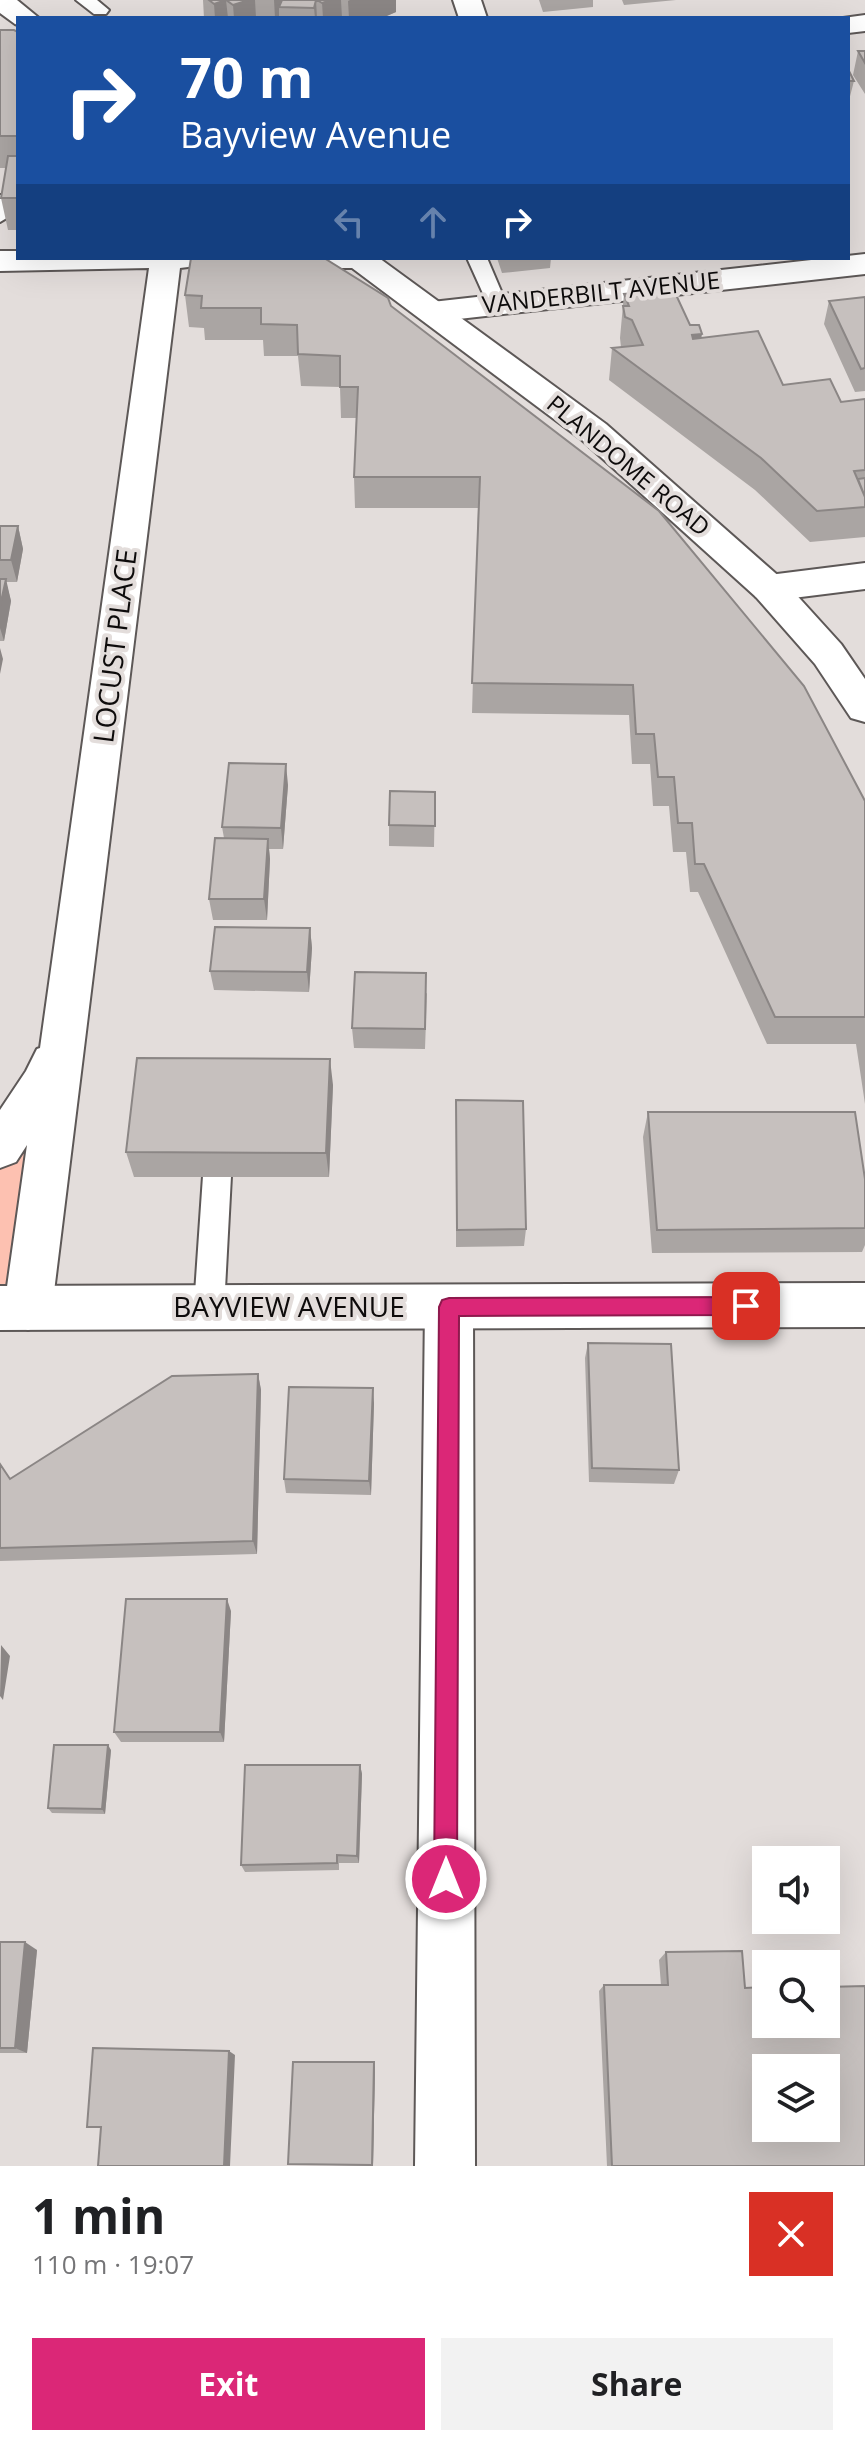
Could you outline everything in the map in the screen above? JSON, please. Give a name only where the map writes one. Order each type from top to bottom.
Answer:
[{"type":"street","points":[[0,1],[22,16]]},
{"type":"street","points":[[0,261],[55,260]]},
{"type":"street","name":"LOCUST PLACE","points":[[14,1308],[64,1035],[166,260]]},
{"type":"street","name":"PLANDOME ROAD","points":[[364,260],[594,432],[769,588],[828,654],[865,708]]},
{"type":"street","name":"VANDERBILT AVENUE","points":[[432,312],[865,264]]},
{"type":"street","points":[[769,588],[865,576]]},
{"type":"street","name":"LOCUST PLACE","points":[[0,1148],[44,1081],[64,1035]]},
{"type":"street","name":"BAYVIEW AVENUE","points":[[14,1308],[865,1305]]},
{"type":"street","points":[[445,2166],[449,1307]]},
{"type":"lane","points":[[0,201],[3,201],[0,216]]},
{"type":"lane","points":[[478,260],[497,305]]},
{"type":"lane","points":[[209,1308],[217,1176]]},
{"type":"shaded area","points":[[44,1081],[28,1308],[0,1308],[0,1148]]},
{"type":"building","points":[[226,0],[249,0],[233,5]]},
{"type":"building","points":[[282,0],[316,0],[314,8],[279,7]]},
{"type":"building","points":[[0,30],[14,30],[16,136],[0,136]]},
{"type":"building","points":[[858,51],[865,51],[865,63]]},
{"type":"building","points":[[8,156],[16,156],[16,198],[1,198]]},
{"type":"building","points":[[191,260],[327,260],[388,298],[391,306],[659,511],[804,686],[865,801],[865,1017],[775,1017],[704,864],[695,864],[692,823],[678,823],[674,777],[658,777],[654,734],[636,734],[633,685],[472,683],[480,477],[354,477],[358,387],[340,387],[340,356],[298,354],[297,325],[261,324],[261,308],[201,308],[202,296],[185,295]]},
{"type":"building","points":[[671,284],[690,325],[699,325],[702,334],[692,335],[693,339],[758,331],[783,385],[830,379],[841,402],[865,399],[865,470],[854,471],[865,497],[865,507],[817,511],[761,458],[612,348],[643,345],[632,320],[625,317],[623,306],[629,306],[624,294],[652,292],[650,285]]},
{"type":"building","points":[[865,297],[865,368],[861,369],[829,301]]},
{"type":"building","points":[[865,478],[865,497],[858,479]]},
{"type":"building","points":[[0,526],[18,526],[11,560],[0,560]]},
{"type":"building","points":[[0,579],[6,579],[0,606]]},
{"type":"building","points":[[229,763],[286,764],[281,828],[222,827]]},
{"type":"building","points":[[390,791],[435,792],[435,826],[389,825]]},
{"type":"building","points":[[215,838],[268,839],[264,899],[209,899]]},
{"type":"building","points":[[215,927],[310,928],[307,972],[210,971]]},
{"type":"building","points":[[355,972],[426,973],[425,1029],[352,1028]]},
{"type":"building","points":[[137,1058],[330,1059],[326,1153],[126,1152]]},
{"type":"building","points":[[456,1100],[523,1101],[526,1229],[457,1230]]},
{"type":"building","points":[[648,1112],[855,1112],[865,1179],[865,1228],[657,1230]]},
{"type":"building","points":[[588,1343],[671,1344],[679,1470],[592,1468]]},
{"type":"building","points":[[258,1374],[253,1541],[0,1548],[0,1464],[10,1479],[172,1376]]},
{"type":"building","points":[[289,1387],[373,1388],[369,1481],[284,1479]]},
{"type":"building","points":[[126,1599],[227,1599],[220,1732],[114,1732]]},
{"type":"building","points":[[54,1745],[108,1745],[102,1809],[48,1808]]},
{"type":"building","points":[[245,1765],[360,1765],[357,1856],[337,1855],[337,1863],[241,1865]]},
{"type":"building","points":[[0,1942],[25,1942],[15,2048],[0,2048]]},
{"type":"building","points":[[742,1951],[745,1988],[752,1988],[752,2038],[840,2038],[840,1987],[865,1986],[865,2166],[612,2166],[604,1985],[668,1985],[666,1952]]},
{"type":"building","points":[[93,2048],[229,2051],[224,2166],[98,2166],[101,2127],[87,2127]]},
{"type":"building","points":[[293,2062],[374,2062],[372,2165],[288,2164]]},
{"type":"route","points":[[446,1879],[449,1307],[746,1306]]}]
